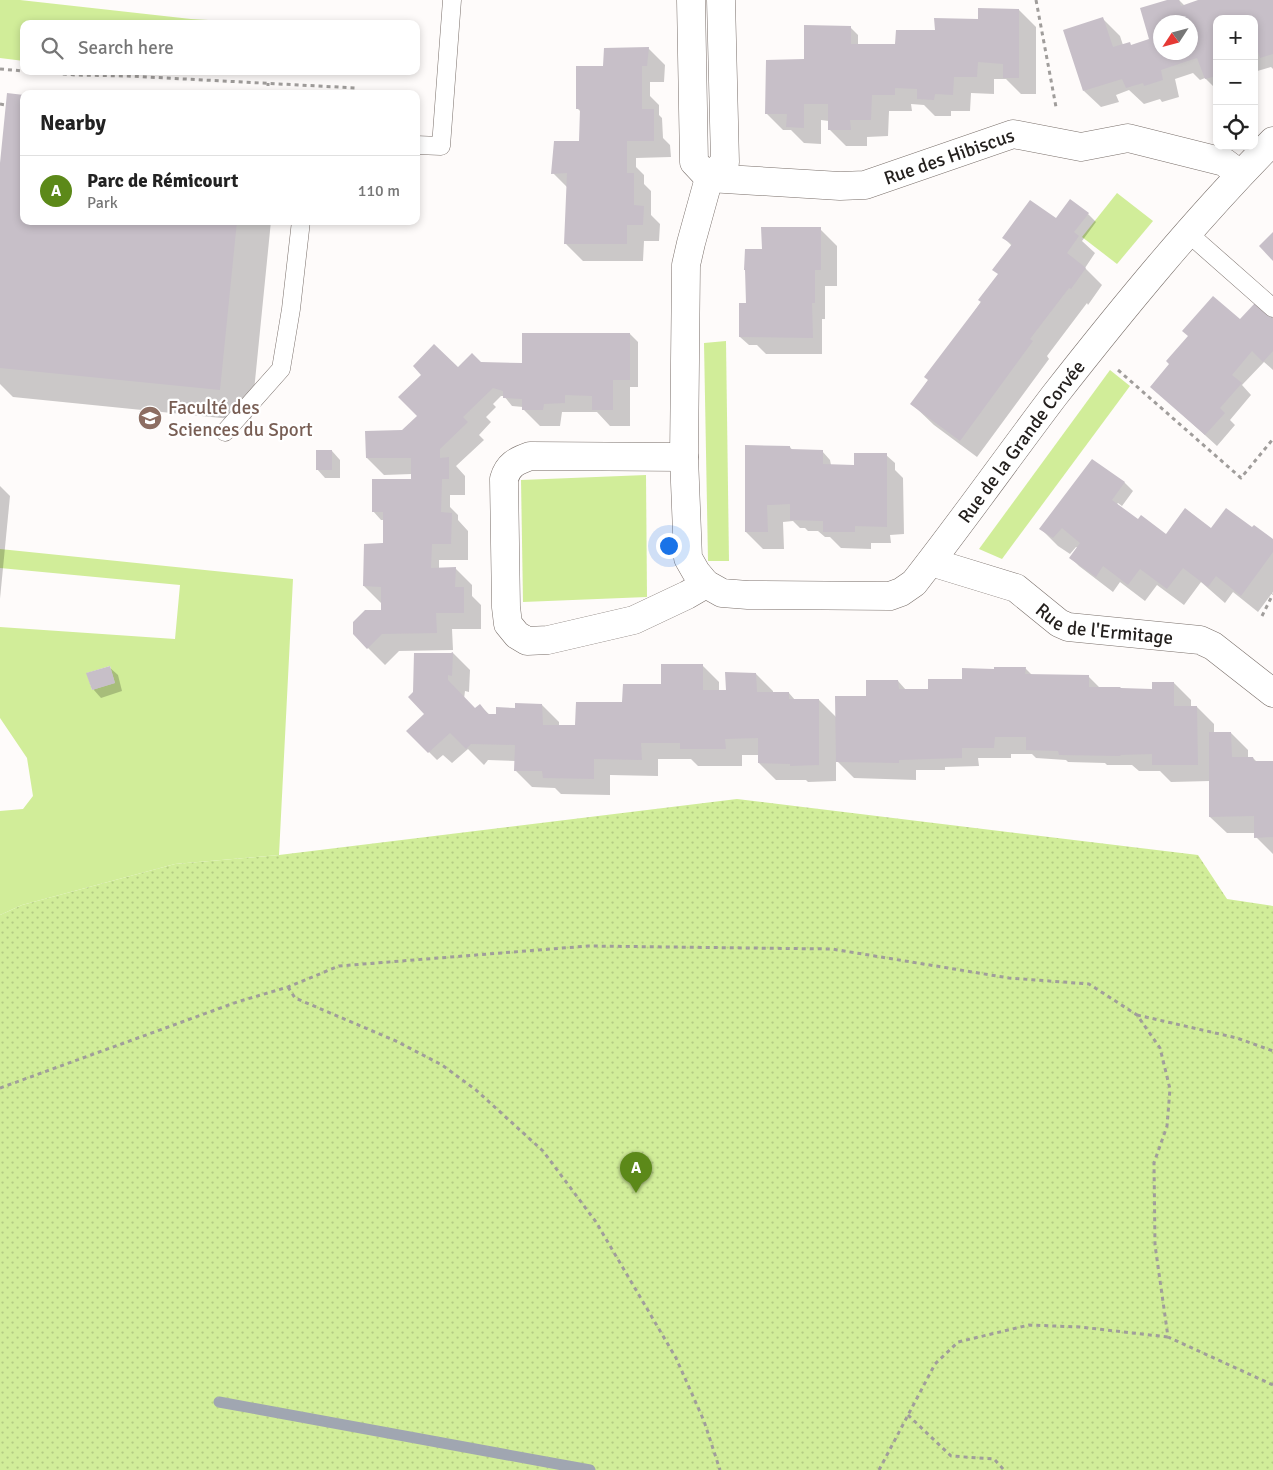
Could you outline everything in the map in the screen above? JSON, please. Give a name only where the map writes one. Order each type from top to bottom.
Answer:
[{"type":"street","points":[[691,0],[694,162],[709,178]]},
{"type":"street","points":[[684,458],[530,456],[517,461],[507,470],[504,479],[506,607],[508,624],[517,635],[527,641],[548,640],[634,620],[706,584],[688,558],[684,458],[686,264],[709,178],[725,162],[720,0]]},
{"type":"street","name":"Rue des Hibiscus","points":[[709,178],[840,186],[865,184],[1013,134],[1081,147],[1128,138],[1224,162],[1240,174]]},
{"type":"street","name":"Rue de la Grande Corvée","points":[[706,584],[722,593],[748,595],[890,596],[914,583],[1054,396],[1148,279],[1240,174],[1273,141]]},
{"type":"street","name":"Rue de l'Ermitage","points":[[931,562],[1016,588],[1059,624],[1068,627],[1200,640],[1213,646],[1273,693]]},
{"type":"lane","points":[[420,145],[441,146],[452,0]]},
{"type":"lane","points":[[225,432],[281,369],[291,309],[301,225]]},
{"type":"lane","points":[[1188,233],[1273,308]]},
{"type":"path","points":[[1036,0],[1063,144]]},
{"type":"path","points":[[0,69],[20,71]]},
{"type":"path","points":[[75,75],[356,88]]},
{"type":"path","points":[[268,83],[268,90]]},
{"type":"path","points":[[0,104],[6,105]]},
{"type":"path","points":[[1093,348],[1241,478],[1273,439]]},
{"type":"path","points":[[1262,616],[1273,594]]},
{"type":"path","points":[[0,1088],[237,1002],[288,987],[339,966],[588,946],[832,948],[1009,978],[1090,984],[1137,1015],[1237,1038],[1273,1051]]},
{"type":"path","points":[[288,987],[295,998],[396,1041],[442,1065],[476,1090],[543,1151],[596,1222],[676,1358],[704,1421],[720,1470]]},
{"type":"path","points":[[1137,1015],[1160,1048],[1170,1089],[1167,1126],[1154,1163],[1155,1245],[1168,1337]]},
{"type":"path","points":[[879,1470],[935,1364],[958,1342],[1029,1325],[1080,1327],[1168,1337],[1273,1385]]},
{"type":"path","points":[[908,1415],[951,1456],[994,1459],[1004,1470]]},
{"type":"green space","points":[[0,0],[20,0],[208,20],[20,20],[20,60],[0,58]]},
{"type":"green space","points":[[1117,193],[1153,221],[1117,264],[1082,237]]},
{"type":"green space","points":[[726,341],[729,561],[708,561],[704,343]]},
{"type":"green space","points":[[1110,370],[1130,386],[1002,559],[979,549]]},
{"type":"green space","points":[[646,475],[647,597],[523,602],[521,480]]},
{"type":"green space","points":[[0,549],[293,579],[279,855],[175,864],[22,905],[0,915],[0,811],[23,809],[33,796],[27,758],[0,718],[0,627],[175,639],[180,585],[0,568]],"holes":[[[110,666],[115,683],[92,690],[87,673]]]},
{"type":"green space","points":[[737,799],[1198,855],[1227,899],[1273,906],[1273,1470],[0,1470],[0,915],[22,905],[175,864],[279,855]]},
{"type":"building","points":[[1167,0],[1179,0],[1181,6],[1198,0],[1273,0],[1273,54],[1260,58],[1258,52],[1258,15],[1213,15],[1213,77],[1205,79],[1198,60],[1198,15],[1153,15],[1153,60],[1191,60],[1161,70],[1163,80],[1144,86],[1143,83],[1126,88],[1122,79],[1083,91],[1063,30],[1103,17],[1113,47],[1130,42],[1131,45],[1149,39],[1140,8]]},
{"type":"building","points":[[978,8],[1019,9],[1019,78],[1003,78],[1003,64],[978,62],[977,77],[954,77],[953,95],[935,94],[934,100],[917,99],[917,89],[895,88],[895,95],[872,95],[871,120],[850,120],[851,130],[828,130],[828,104],[804,104],[804,128],[786,127],[787,114],[765,114],[766,60],[804,59],[804,25],[851,26],[851,44],[895,44],[896,30],[935,30],[934,18],[978,19]]},
{"type":"building","points":[[649,47],[647,66],[642,66],[642,109],[654,109],[654,141],[627,141],[627,173],[634,173],[634,205],[644,206],[643,225],[627,225],[627,244],[564,244],[567,173],[551,174],[554,141],[579,141],[580,109],[576,109],[576,66],[603,66],[604,48]]},
{"type":"building","points":[[7,93],[20,95],[20,225],[237,225],[220,390],[0,368],[0,163]]},
{"type":"building","points":[[1070,199],[1089,213],[1074,232],[1079,236],[1067,253],[1086,268],[1030,339],[1033,341],[960,441],[910,404],[928,380],[924,377],[981,302],[978,300],[998,274],[992,270],[1012,244],[1002,238],[1030,200],[1056,218]]},
{"type":"building","points":[[761,227],[821,227],[821,270],[815,270],[815,303],[812,303],[813,338],[739,337],[739,303],[746,303],[745,249],[762,249]]},
{"type":"building","points":[[1273,232],[1273,261],[1259,246]]},
{"type":"building","points":[[1213,296],[1240,319],[1255,303],[1273,318],[1273,351],[1263,362],[1252,351],[1232,375],[1242,383],[1220,408],[1225,413],[1205,435],[1150,387],[1169,364],[1166,361],[1188,336],[1182,331]]},
{"type":"building","points":[[522,333],[630,333],[630,380],[613,380],[613,410],[592,410],[592,396],[565,395],[565,403],[544,404],[543,410],[522,410],[522,399],[503,398],[503,391],[493,388],[463,417],[468,422],[440,449],[440,458],[449,457],[449,479],[442,479],[441,512],[452,513],[451,544],[432,544],[431,568],[456,567],[455,587],[464,587],[464,613],[436,613],[437,633],[382,634],[367,649],[353,634],[353,622],[365,610],[381,610],[381,587],[363,586],[364,544],[383,543],[383,512],[372,512],[372,479],[411,479],[411,458],[366,458],[365,431],[402,430],[417,416],[398,397],[421,375],[413,366],[434,344],[458,367],[472,353],[481,362],[522,363]]},
{"type":"building","points":[[745,445],[790,446],[790,449],[823,450],[823,464],[854,465],[854,453],[887,453],[887,527],[855,526],[855,532],[823,532],[823,521],[790,520],[790,504],[767,505],[768,532],[745,532]]},
{"type":"building","points":[[316,450],[332,450],[332,470],[316,470]]},
{"type":"building","points":[[1092,459],[1125,482],[1112,500],[1138,519],[1141,515],[1166,534],[1185,508],[1211,528],[1226,508],[1252,527],[1254,525],[1273,539],[1273,552],[1241,596],[1216,576],[1208,587],[1183,568],[1167,589],[1140,569],[1128,585],[1103,566],[1096,577],[1069,558],[1080,543],[1062,528],[1053,538],[1039,529]]},
{"type":"building","points":[[453,652],[452,676],[448,675],[448,680],[475,708],[480,704],[488,714],[496,714],[496,707],[515,708],[515,703],[542,704],[543,725],[575,725],[576,702],[622,702],[623,684],[661,684],[661,664],[703,664],[703,690],[726,690],[725,672],[756,673],[757,692],[789,692],[789,699],[819,699],[819,765],[790,766],[790,764],[758,763],[758,738],[725,739],[726,749],[680,749],[680,743],[641,743],[642,760],[594,759],[594,779],[543,778],[542,771],[514,771],[515,745],[471,744],[466,749],[450,733],[428,753],[406,731],[424,714],[408,697],[413,692],[414,653]]},
{"type":"building","points":[[110,666],[115,683],[92,690],[86,673]]},
{"type":"building","points":[[994,667],[1026,667],[1025,674],[1089,675],[1089,687],[1152,689],[1152,682],[1174,682],[1174,706],[1197,706],[1198,765],[1152,765],[1152,754],[1121,756],[1059,755],[1058,751],[1026,750],[1026,737],[995,737],[994,748],[962,748],[962,758],[899,760],[899,763],[836,762],[835,696],[866,696],[866,680],[898,680],[899,689],[928,689],[928,679],[962,679],[962,668],[994,669]]},
{"type":"building","points":[[1209,732],[1231,732],[1232,757],[1253,757],[1254,761],[1273,761],[1273,837],[1254,838],[1254,816],[1209,817]]},
{"type":"waterway","points":[[219,1402],[590,1470]]},
{"type":"place","name":"Faculté des Sciences du Sport","points":[[150,418]]},
{"type":"place","name":"Parc de Rémicourt","points":[[636,1193]]}]
